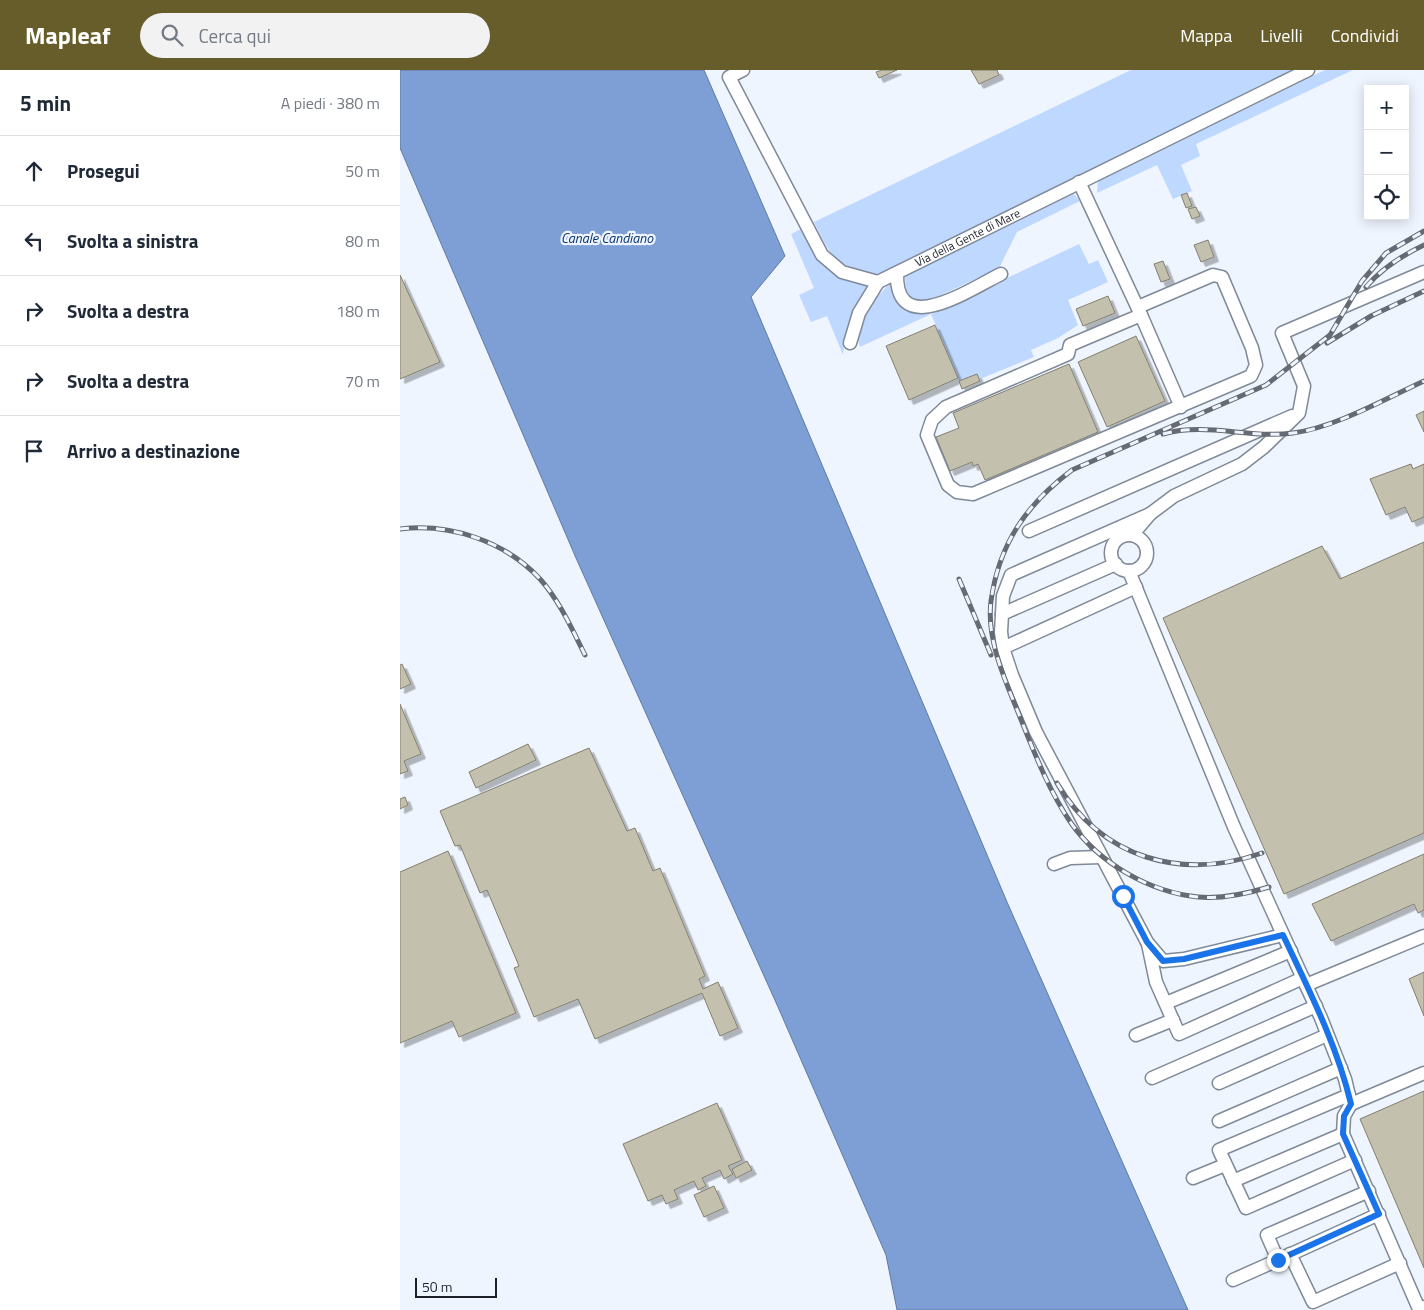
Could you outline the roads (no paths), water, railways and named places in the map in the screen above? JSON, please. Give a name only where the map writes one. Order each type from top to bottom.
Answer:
[{"type":"street","points":[[743,70],[727,73],[822,255],[842,272],[878,282],[859,313],[850,343]]},
{"type":"street","name":"Via della Gente di Mare","points":[[878,282],[1308,70]]},
{"type":"street","points":[[1079,182],[1140,311],[1181,407]]},
{"type":"street","points":[[898,272],[898,291],[906,303],[917,308],[931,307],[1001,274]]},
{"type":"street","points":[[1132,535],[1150,514],[1174,496],[1242,464],[1264,447],[1299,414],[1304,386],[1282,333],[1424,272]]},
{"type":"street","points":[[1213,275],[1222,277],[1252,348],[1256,365],[1251,376],[1181,407],[973,494],[957,492],[948,485],[927,435],[932,420],[946,407],[1068,354],[1070,345],[1213,275]]},
{"type":"street","points":[[1029,531],[1299,414]]},
{"type":"street","points":[[1150,514],[1011,576],[1003,596],[1003,648],[1036,732],[1147,942],[1163,961],[1184,959],[1283,935]]},
{"type":"street","points":[[1129,570],[1140,566],[1147,550],[1142,540],[1132,535],[1121,536],[1113,544],[1111,556],[1116,564],[1129,570],[1234,826],[1316,1006],[1341,1068],[1350,1100],[1344,1116],[1343,1134],[1419,1309],[1424,1307]]},
{"type":"street","points":[[1002,614],[1116,564]]},
{"type":"street","points":[[1003,648],[1136,587]]},
{"type":"street","points":[[1054,864],[1070,858],[1101,857]]},
{"type":"street","points":[[1147,942],[1156,982],[1179,1034],[1424,936]]},
{"type":"street","points":[[1166,1004],[1291,951]]},
{"type":"street","points":[[1152,1078],[1316,1006]]},
{"type":"street","points":[[1136,1035],[1173,1020]]},
{"type":"street","points":[[1219,1084],[1328,1035]]},
{"type":"street","points":[[1218,1121],[1341,1068]]},
{"type":"street","points":[[1355,1160],[1246,1208],[1218,1150],[1424,1073]]},
{"type":"street","points":[[1233,1181],[1343,1134]]},
{"type":"street","points":[[1193,1178],[1225,1164]]},
{"type":"street","points":[[1278,1260],[1267,1235],[1369,1191]]},
{"type":"street","points":[[1233,1280],[1379,1214]]},
{"type":"street","points":[[1290,1254],[1312,1302],[1400,1263]]},
{"type":"water","name":"Canale Candiano","points":[[400,70],[704,70],[785,256],[751,297],[1007,902],[1188,1310],[897,1310],[886,1255],[778,1007],[576,558],[400,148]]},
{"type":"railway","points":[[1269,887],[1225,897],[1198,897],[1161,889],[1144,882],[1111,863],[1082,837],[1063,811],[1049,785],[1003,675],[991,631],[991,601],[995,580],[1008,543],[1018,526],[1041,497],[1056,483],[1072,470],[1266,385],[1330,335],[1362,281],[1386,253],[1424,231]]},
{"type":"railway","points":[[1366,287],[1378,274],[1393,263],[1424,245]]},
{"type":"railway","points":[[1327,343],[1371,316],[1424,291]]},
{"type":"railway","points":[[1163,434],[1195,430],[1261,434],[1293,433],[1309,430],[1359,412],[1424,381]]},
{"type":"railway","points":[[400,529],[419,528],[457,532],[494,545],[510,554],[526,566],[547,587],[565,615],[585,655]]},
{"type":"railway","points":[[959,579],[991,655]]},
{"type":"railway","points":[[1057,783],[1075,809],[1097,830],[1121,846],[1146,857],[1174,863],[1203,865],[1232,861],[1262,853]]}]
